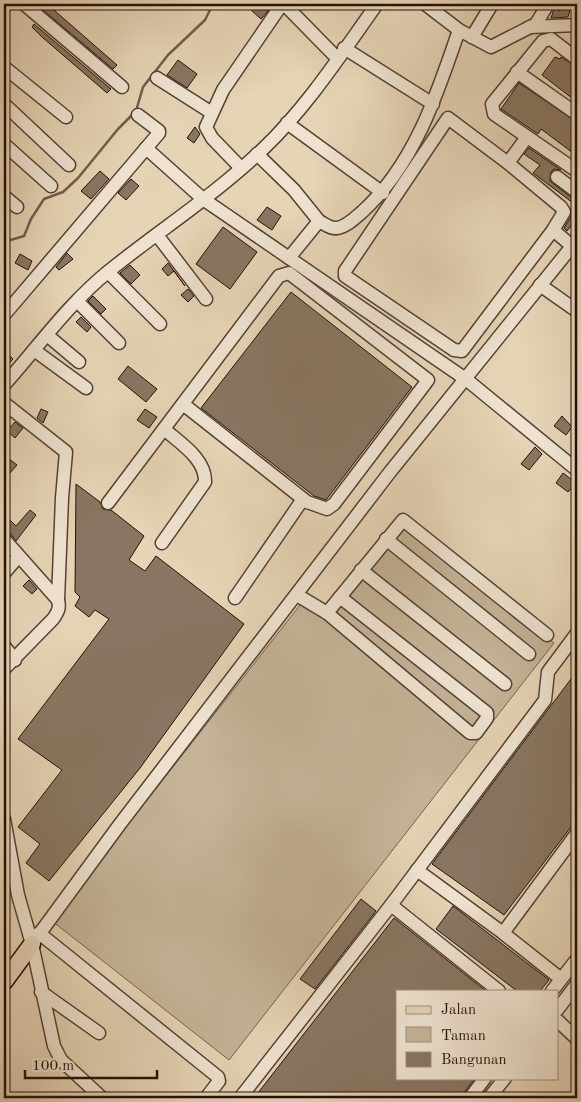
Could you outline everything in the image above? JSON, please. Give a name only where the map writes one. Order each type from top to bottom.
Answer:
[{"type":"main road","points":[[4,982],[35,939]]},
{"type":"street","points":[[24,4],[122,87]]},
{"type":"street","points":[[241,168],[208,132],[206,127],[233,74],[283,4],[341,53],[433,104]]},
{"type":"street","points":[[4,385],[47,335],[108,272],[257,154],[287,123],[378,4]]},
{"type":"street","points":[[425,4],[459,30],[485,46],[496,46],[529,27],[542,18],[548,4]]},
{"type":"street","points":[[472,37],[492,4]]},
{"type":"street","points":[[529,27],[577,25]]},
{"type":"street","points":[[257,154],[298,195],[319,221],[330,227],[341,227],[360,214],[383,193],[409,151],[433,104],[459,30]]},
{"type":"street","points":[[577,59],[551,39],[543,40],[492,104],[491,109],[494,114],[577,172]]},
{"type":"street","points":[[4,67],[66,117]]},
{"type":"street","points":[[517,72],[577,114]]},
{"type":"street","points":[[156,78],[212,113]]},
{"type":"street","points":[[4,104],[69,165]]},
{"type":"street","points":[[6,309],[159,132],[138,115]]},
{"type":"street","points":[[445,120],[452,120],[508,163],[564,212],[553,230],[462,351],[454,350],[345,276],[345,271],[445,120]]},
{"type":"street","points":[[287,123],[383,193]]},
{"type":"street","points":[[508,163],[527,136]]},
{"type":"street","points":[[4,144],[50,186]]},
{"type":"street","points":[[146,148],[202,199],[467,380],[577,470]]},
{"type":"street","points":[[557,177],[577,192]]},
{"type":"street","points":[[4,196],[17,207]]},
{"type":"street","points":[[289,258],[319,221]]},
{"type":"street","points":[[35,939],[390,472],[467,380],[575,243],[553,230]]},
{"type":"street","points":[[157,235],[206,299]]},
{"type":"street","points":[[108,272],[160,324]]},
{"type":"street","points":[[108,502],[279,276],[283,274],[289,273],[426,377],[428,383],[334,504],[327,509],[303,499],[183,404]]},
{"type":"street","points":[[540,285],[577,311]]},
{"type":"street","points":[[78,302],[119,343]]},
{"type":"street","points":[[47,335],[79,362]]},
{"type":"street","points":[[34,350],[86,388]]},
{"type":"street","points":[[4,403],[66,452],[62,498],[58,613],[15,660],[4,669]]},
{"type":"street","points":[[162,543],[205,482],[202,464],[164,429]]},
{"type":"street","points":[[234,598],[303,499]]},
{"type":"street","points":[[327,613],[403,520],[547,635]]},
{"type":"street","points":[[4,539],[58,600]]},
{"type":"street","points":[[386,539],[529,654]]},
{"type":"street","points":[[4,573],[18,557]]},
{"type":"street","points":[[361,570],[505,684]]},
{"type":"street","points":[[297,595],[327,613],[470,733],[476,732],[487,718],[487,713],[340,597]]},
{"type":"street","points":[[240,1098],[418,870],[545,700],[548,672],[577,633]]},
{"type":"street","points":[[4,646],[15,660]]},
{"type":"street","points":[[4,819],[18,895],[35,939],[41,992],[58,1053],[67,1066],[102,1098]]},
{"type":"street","points":[[503,933],[577,833]]},
{"type":"street","points":[[418,870],[503,933],[561,980]]},
{"type":"street","points":[[391,905],[499,990]]},
{"type":"street","points":[[35,939],[218,1077],[219,1082],[206,1098]]},
{"type":"street","points":[[553,990],[577,959]]},
{"type":"street","points":[[558,1009],[577,984]]},
{"type":"street","points":[[41,992],[99,1033]]},
{"type":"street","points":[[558,1021],[577,1040]]},
{"type":"street","points":[[470,1098],[484,1080]]},
{"type":"street","points":[[504,1080],[493,1094],[507,1098]]},
{"type":"green space","points":[[407,518],[554,643],[229,1060],[52,921],[304,600],[326,618]]},
{"type":"building","points":[[36,4],[47,4],[117,65],[113,69]]},
{"type":"building","points":[[255,4],[260,4],[268,11],[261,19],[250,9]]},
{"type":"building","points":[[562,4],[572,4],[568,17],[551,18],[554,9],[560,11]]},
{"type":"building","points":[[34,24],[111,89],[107,93],[42,37],[32,27]]},
{"type":"building","points":[[555,57],[560,59],[561,57],[577,67],[577,102],[542,75]]},
{"type":"building","points":[[178,60],[197,74],[187,88],[167,75]]},
{"type":"building","points":[[519,83],[577,122],[577,156],[541,129],[538,134],[501,109]]},
{"type":"building","points":[[195,127],[200,134],[194,143],[187,138]]},
{"type":"building","points":[[529,148],[561,170],[554,169],[551,172],[550,181],[577,200],[577,206],[533,173],[540,165],[524,154]]},
{"type":"building","points":[[100,171],[109,179],[91,199],[81,191]]},
{"type":"building","points":[[131,179],[139,186],[126,200],[118,193]]},
{"type":"building","points":[[577,206],[577,218],[567,231],[564,228]]},
{"type":"building","points":[[267,207],[281,216],[272,230],[257,220]]},
{"type":"building","points":[[223,227],[257,252],[230,289],[196,264]]},
{"type":"building","points":[[67,253],[73,259],[59,270],[56,267]]},
{"type":"building","points":[[20,254],[32,261],[28,270],[15,263]]},
{"type":"building","points":[[168,263],[174,271],[168,276],[162,269]]},
{"type":"building","points":[[130,265],[140,275],[131,284],[120,273]]},
{"type":"building","points":[[188,289],[194,296],[188,302],[181,295]]},
{"type":"building","points":[[291,292],[412,387],[326,500],[314,496],[201,408]]},
{"type":"building","points":[[93,296],[106,309],[101,314],[88,301]]},
{"type":"building","points":[[81,317],[91,327],[87,332],[76,322]]},
{"type":"building","points":[[4,350],[13,359],[4,369]]},
{"type":"building","points":[[128,366],[157,389],[146,402],[118,379]]},
{"type":"building","points":[[41,409],[48,412],[43,423],[37,418]]},
{"type":"building","points":[[145,409],[157,417],[149,428],[137,420]]},
{"type":"building","points":[[562,416],[572,427],[566,435],[554,426]]},
{"type":"building","points":[[15,422],[23,428],[15,438],[7,431]]},
{"type":"building","points":[[535,447],[542,454],[529,470],[521,464]]},
{"type":"building","points":[[4,455],[17,465],[10,473],[4,467]]},
{"type":"building","points":[[563,473],[576,483],[568,492],[556,483]]},
{"type":"building","points":[[76,484],[100,502],[103,509],[111,510],[144,536],[129,560],[145,571],[156,556],[244,624],[140,768],[49,881],[26,863],[40,844],[18,827],[62,770],[18,739],[109,619],[95,610],[89,617],[75,606],[80,597],[75,592]]},
{"type":"building","points":[[30,510],[36,515],[16,541],[10,533],[4,531],[4,524],[9,519],[16,526]]},
{"type":"building","points":[[29,580],[37,589],[32,594],[23,586]]},
{"type":"building","points":[[577,671],[577,819],[504,915],[432,864]]},
{"type":"building","points":[[361,899],[376,911],[315,989],[300,979]]},
{"type":"building","points":[[453,906],[549,980],[541,990],[516,990],[436,929]]},
{"type":"building","points":[[394,918],[485,990],[396,990],[396,1080],[474,1080],[460,1098],[254,1098]]},
{"type":"waterway","points":[[4,242],[24,236],[31,219],[44,199],[63,192],[78,178],[118,129],[136,111],[143,87],[168,55],[205,20],[213,4]]}]
